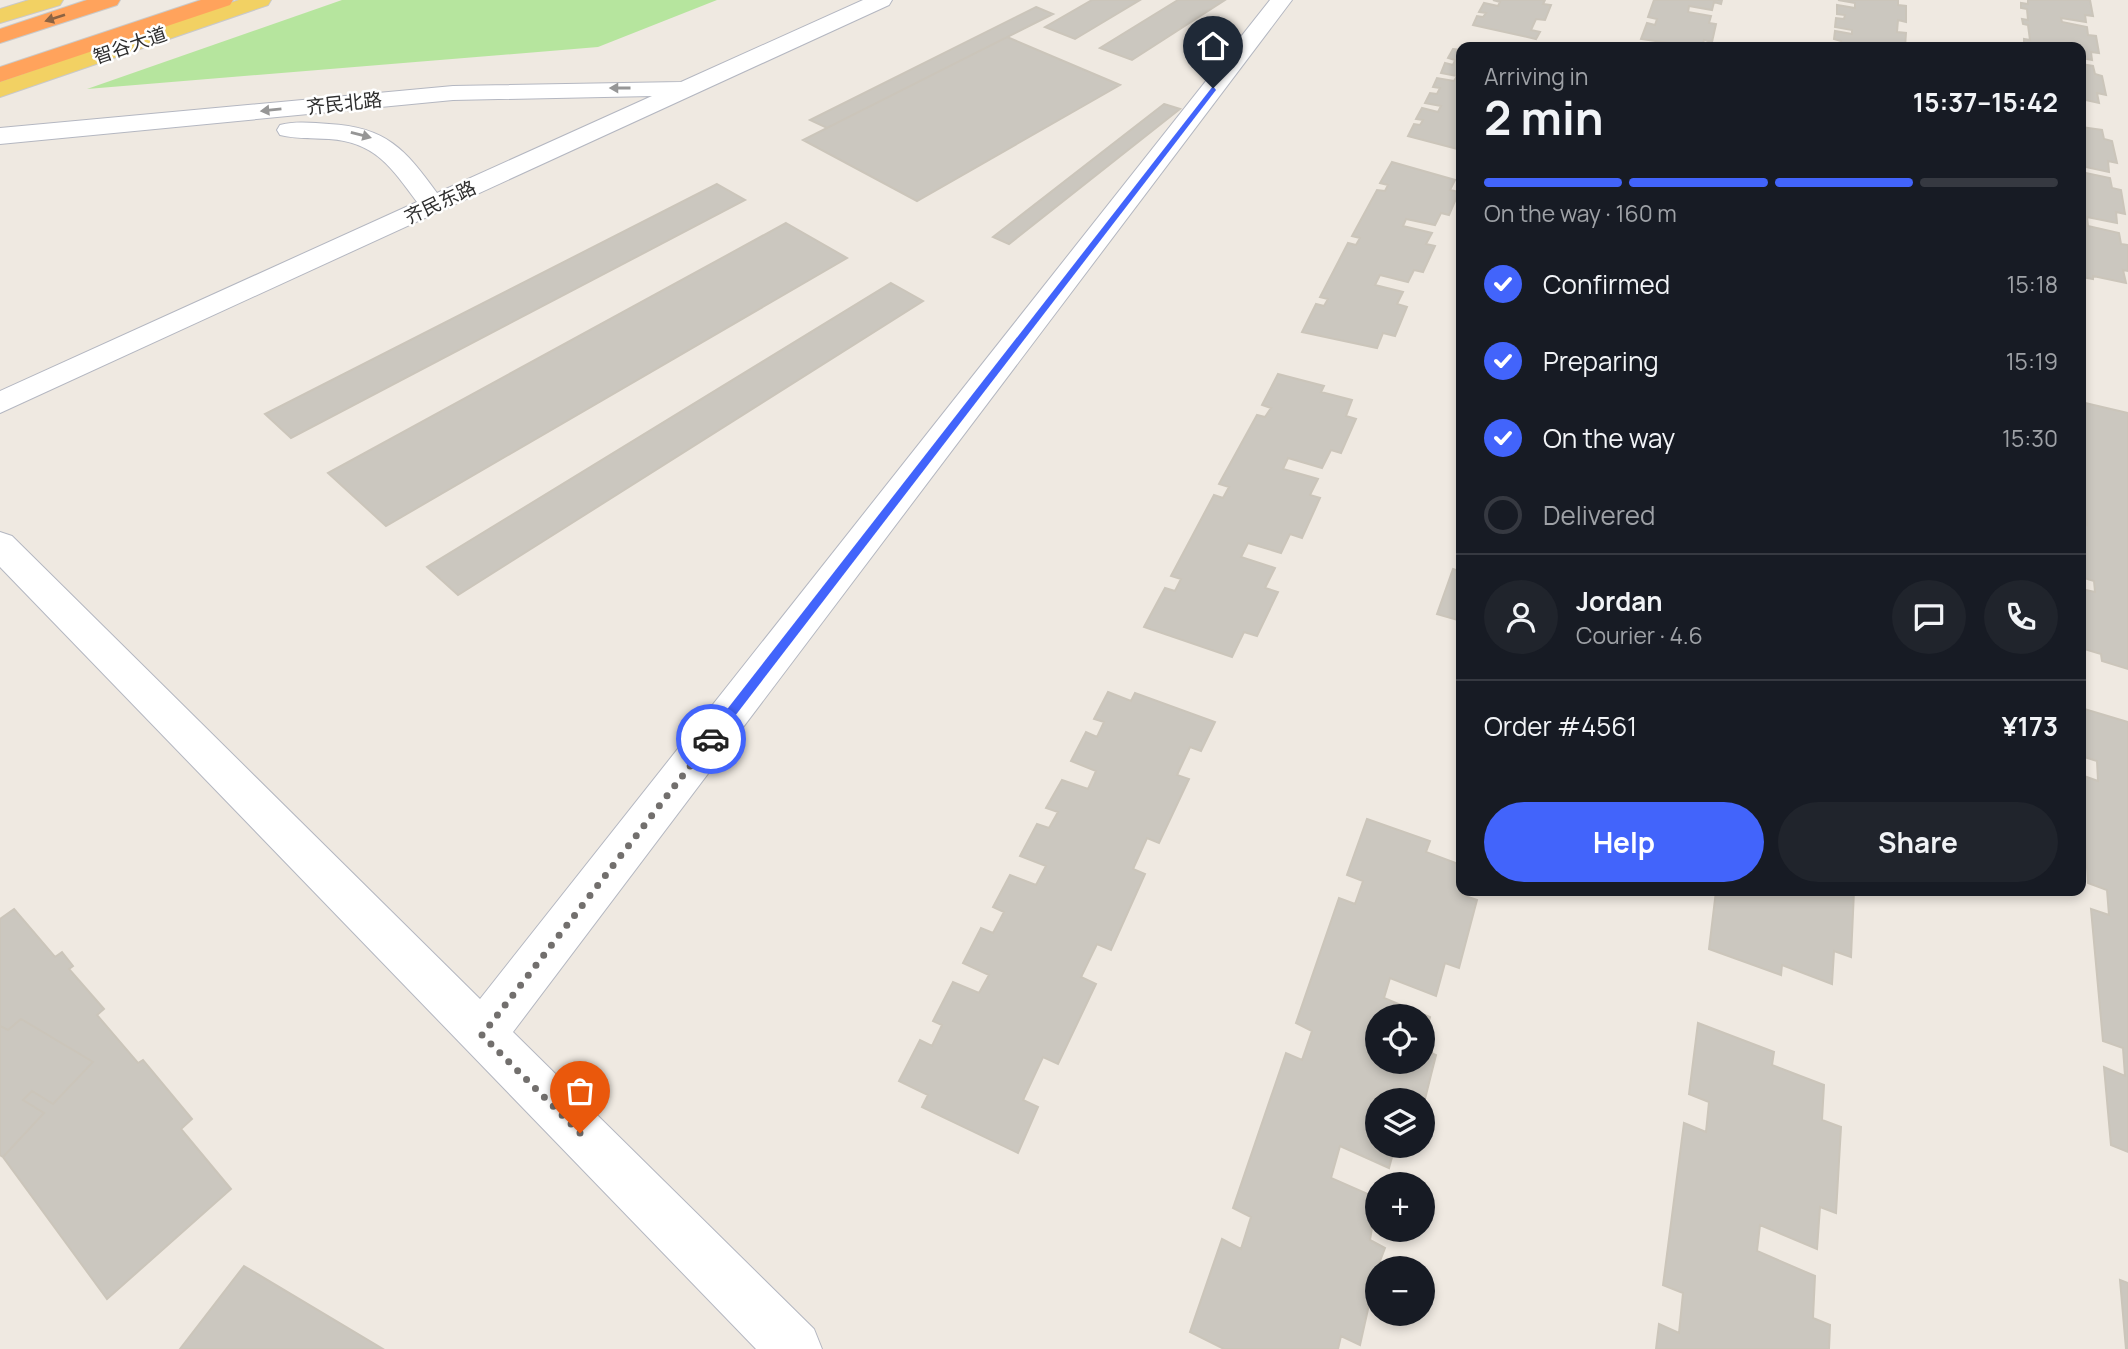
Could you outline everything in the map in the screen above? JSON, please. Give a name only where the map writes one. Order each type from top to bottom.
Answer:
[{"type":"highway","points":[[0,36],[109,0]]},
{"type":"highway","name":"智谷大道","points":[[0,75],[222,0]]},
{"type":"main road","points":[[0,16],[52,0]]},
{"type":"main road","name":"智谷大道","points":[[0,90],[260,0]]},
{"type":"street","name":"齐民东路","points":[[0,403],[881,0]]},
{"type":"street","points":[[482,1035],[1281,0]]},
{"type":"street","name":"齐民北路","points":[[0,139],[453,93],[688,88]]},
{"type":"street","name":"齐民北路","points":[[0,139],[282,130],[346,131],[373,138],[397,156],[433,205]]},
{"type":"street","points":[[0,545],[794,1349]]},
{"type":"green space","points":[[342,0],[717,0],[598,47],[87,89]]},
{"type":"building","points":[[1092,0],[1140,0],[1075,39],[1045,27]]},
{"type":"building","points":[[1178,0],[1225,0],[1132,60],[1100,48]]},
{"type":"building","points":[[1493,0],[1545,0],[1543,4],[1551,5],[1545,20],[1536,19],[1531,30],[1540,32],[1536,39],[1473,25],[1477,16],[1483,17],[1486,13],[1479,12],[1484,3],[1498,6],[1500,2]]},
{"type":"building","points":[[1654,0],[1722,0],[1721,4],[1714,2],[1712,10],[1689,6],[1688,12],[1711,16],[1709,23],[1716,24],[1712,42],[1662,42],[1641,39],[1647,23],[1655,25],[1657,19],[1648,17]]},
{"type":"building","points":[[1838,0],[1898,0],[1898,5],[1906,6],[1906,22],[1898,20],[1897,32],[1906,33],[1905,42],[1841,42],[1834,39],[1835,31],[1852,34],[1852,30],[1835,27],[1836,18],[1844,19],[1845,15],[1837,14],[1837,5],[1855,8],[1855,3]]},
{"type":"building","points":[[2028,0],[2090,0],[2093,16],[2085,15],[2086,22],[2061,18],[2062,22],[2087,27],[2088,35],[2096,36],[2099,53],[2091,52],[2092,60],[2086,59],[2086,42],[2024,42],[2024,39],[2030,40],[2028,25],[2023,24],[2022,19],[2028,20],[2027,9],[2021,8],[2021,3],[2028,4]]},
{"type":"building","points":[[1036,7],[1053,14],[827,128],[810,120]]},
{"type":"building","points":[[1007,37],[1120,85],[917,201],[803,140]]},
{"type":"building","points":[[1453,49],[1456,49],[1456,76],[1441,73],[1445,63],[1453,65],[1455,60],[1448,58]]},
{"type":"building","points":[[2086,65],[2093,66],[2095,74],[2102,76],[2106,95],[2097,93],[2099,103],[2086,100]]},
{"type":"building","points":[[1437,78],[1454,81],[1456,78],[1456,149],[1408,136],[1414,124],[1420,125],[1423,120],[1416,119],[1422,108],[1438,112],[1441,106],[1425,103],[1430,93],[1437,94],[1440,88],[1433,87]]},
{"type":"building","points":[[1164,104],[1180,109],[1009,244],[993,237]]},
{"type":"building","points":[[2086,128],[2102,130],[2104,139],[2112,141],[2117,163],[2108,161],[2109,172],[2086,167]]},
{"type":"building","points":[[1392,162],[1455,180],[1450,190],[1456,191],[1456,199],[1449,215],[1441,213],[1435,225],[1406,219],[1403,226],[1432,233],[1426,244],[1435,246],[1423,272],[1414,270],[1408,282],[1380,275],[1375,285],[1403,292],[1397,304],[1407,307],[1395,336],[1383,333],[1377,348],[1302,332],[1316,304],[1324,306],[1328,299],[1320,297],[1348,243],[1356,245],[1360,238],[1352,236],[1377,190],[1385,191],[1388,185],[1380,183]]},
{"type":"building","points":[[2086,173],[2110,178],[2112,188],[2121,190],[2125,214],[2116,212],[2117,223],[2087,217],[2088,226],[2119,233],[2121,244],[2128,245],[2128,271],[2123,270],[2126,283],[2093,276],[2093,279],[2086,278]]},
{"type":"building","points":[[717,184],[745,200],[291,438],[265,414]]},
{"type":"building","points":[[786,223],[847,258],[386,526],[328,473]]},
{"type":"building","points":[[891,283],[923,301],[458,595],[427,567]]},
{"type":"building","points":[[1278,374],[1324,386],[1321,392],[1352,400],[1346,416],[1356,419],[1341,453],[1331,450],[1322,468],[1288,458],[1283,469],[1318,479],[1310,495],[1320,498],[1302,538],[1290,534],[1281,553],[1248,543],[1241,557],[1275,568],[1265,588],[1278,592],[1257,636],[1244,632],[1232,657],[1144,627],[1165,588],[1175,591],[1181,579],[1171,576],[1214,495],[1223,498],[1229,487],[1219,484],[1257,415],[1265,417],[1271,408],[1262,405]]},
{"type":"building","points":[[2086,403],[2128,413],[2128,669],[2102,661],[2101,654],[2086,650],[2086,590],[2095,592],[2094,581],[2086,579]]},
{"type":"building","points":[[1453,569],[1456,570],[1456,620],[1437,614]]},
{"type":"building","points":[[1108,692],[1131,701],[1135,693],[1215,722],[1201,751],[1190,747],[1177,775],[1189,779],[1159,843],[1147,838],[1133,869],[1145,874],[1111,950],[1097,944],[1081,977],[1096,984],[1058,1064],[1043,1057],[1023,1100],[1038,1107],[1018,1153],[922,1107],[928,1095],[899,1081],[920,1040],[932,1046],[942,1025],[933,1021],[953,982],[979,993],[989,975],[963,963],[981,928],[993,933],[1004,912],[993,907],[1010,875],[1036,885],[1046,866],[1020,856],[1037,824],[1049,828],[1058,812],[1046,808],[1062,780],[1088,789],[1096,771],[1071,761],[1086,732],[1097,737],[1104,722],[1094,719]]},
{"type":"building","points":[[2086,709],[2128,722],[2128,1152],[2111,1145],[2104,1067],[2125,1076],[2123,1048],[2103,1041],[2091,909],[2109,915],[2107,890],[2088,883],[2086,777],[2098,781],[2097,761],[2086,758]]},
{"type":"building","points":[[1367,819],[1430,841],[1426,852],[1456,863],[1456,896],[1477,900],[1459,968],[1445,963],[1436,996],[1390,978],[1384,998],[1399,1004],[1365,1004],[1365,1074],[1431,1074],[1428,1088],[1365,1088],[1365,1157],[1340,1146],[1331,1178],[1365,1193],[1365,1242],[1374,1242],[1385,1248],[1382,1256],[1365,1256],[1365,1323],[1360,1345],[1341,1336],[1338,1349],[1224,1349],[1190,1332],[1222,1239],[1241,1249],[1251,1217],[1233,1208],[1286,1053],[1302,1060],[1312,1031],[1296,1023],[1339,898],[1355,904],[1363,881],[1347,875]]},
{"type":"building","points":[[1715,896],[1854,896],[1851,957],[1834,951],[1832,984],[1782,965],[1781,975],[1709,949]]},
{"type":"building","points":[[14,909],[55,957],[62,952],[73,966],[69,969],[104,1009],[97,1015],[138,1063],[143,1060],[192,1119],[181,1129],[231,1189],[107,1299],[3,1157],[44,1113],[23,1100],[32,1091],[53,1104],[93,1062],[21,1019],[8,1030],[0,1026],[0,919]]},
{"type":"building","points":[[21,1019],[93,1062],[53,1104],[32,1091],[23,1100],[44,1113],[3,1157],[0,1155],[0,1026],[8,1030]]},
{"type":"building","points":[[1698,1023],[1774,1052],[1772,1065],[1824,1085],[1822,1120],[1841,1127],[1836,1213],[1820,1207],[1817,1249],[1760,1225],[1757,1251],[1815,1276],[1813,1318],[1830,1325],[1829,1349],[1656,1349],[1659,1324],[1679,1333],[1683,1293],[1663,1285],[1684,1123],[1706,1132],[1709,1102],[1689,1094]]},
{"type":"building","points":[[1367,1158],[1392,1158],[1389,1168]]},
{"type":"building","points":[[244,1266],[383,1349],[180,1349]]},
{"type":"building","points":[[2120,1280],[2128,1283],[2128,1349],[2126,1349]]},
{"type":"way so far","points":[[580,1133],[482,1035],[711,739]]},
{"type":"route","points":[[711,739],[1213,88]]}]
